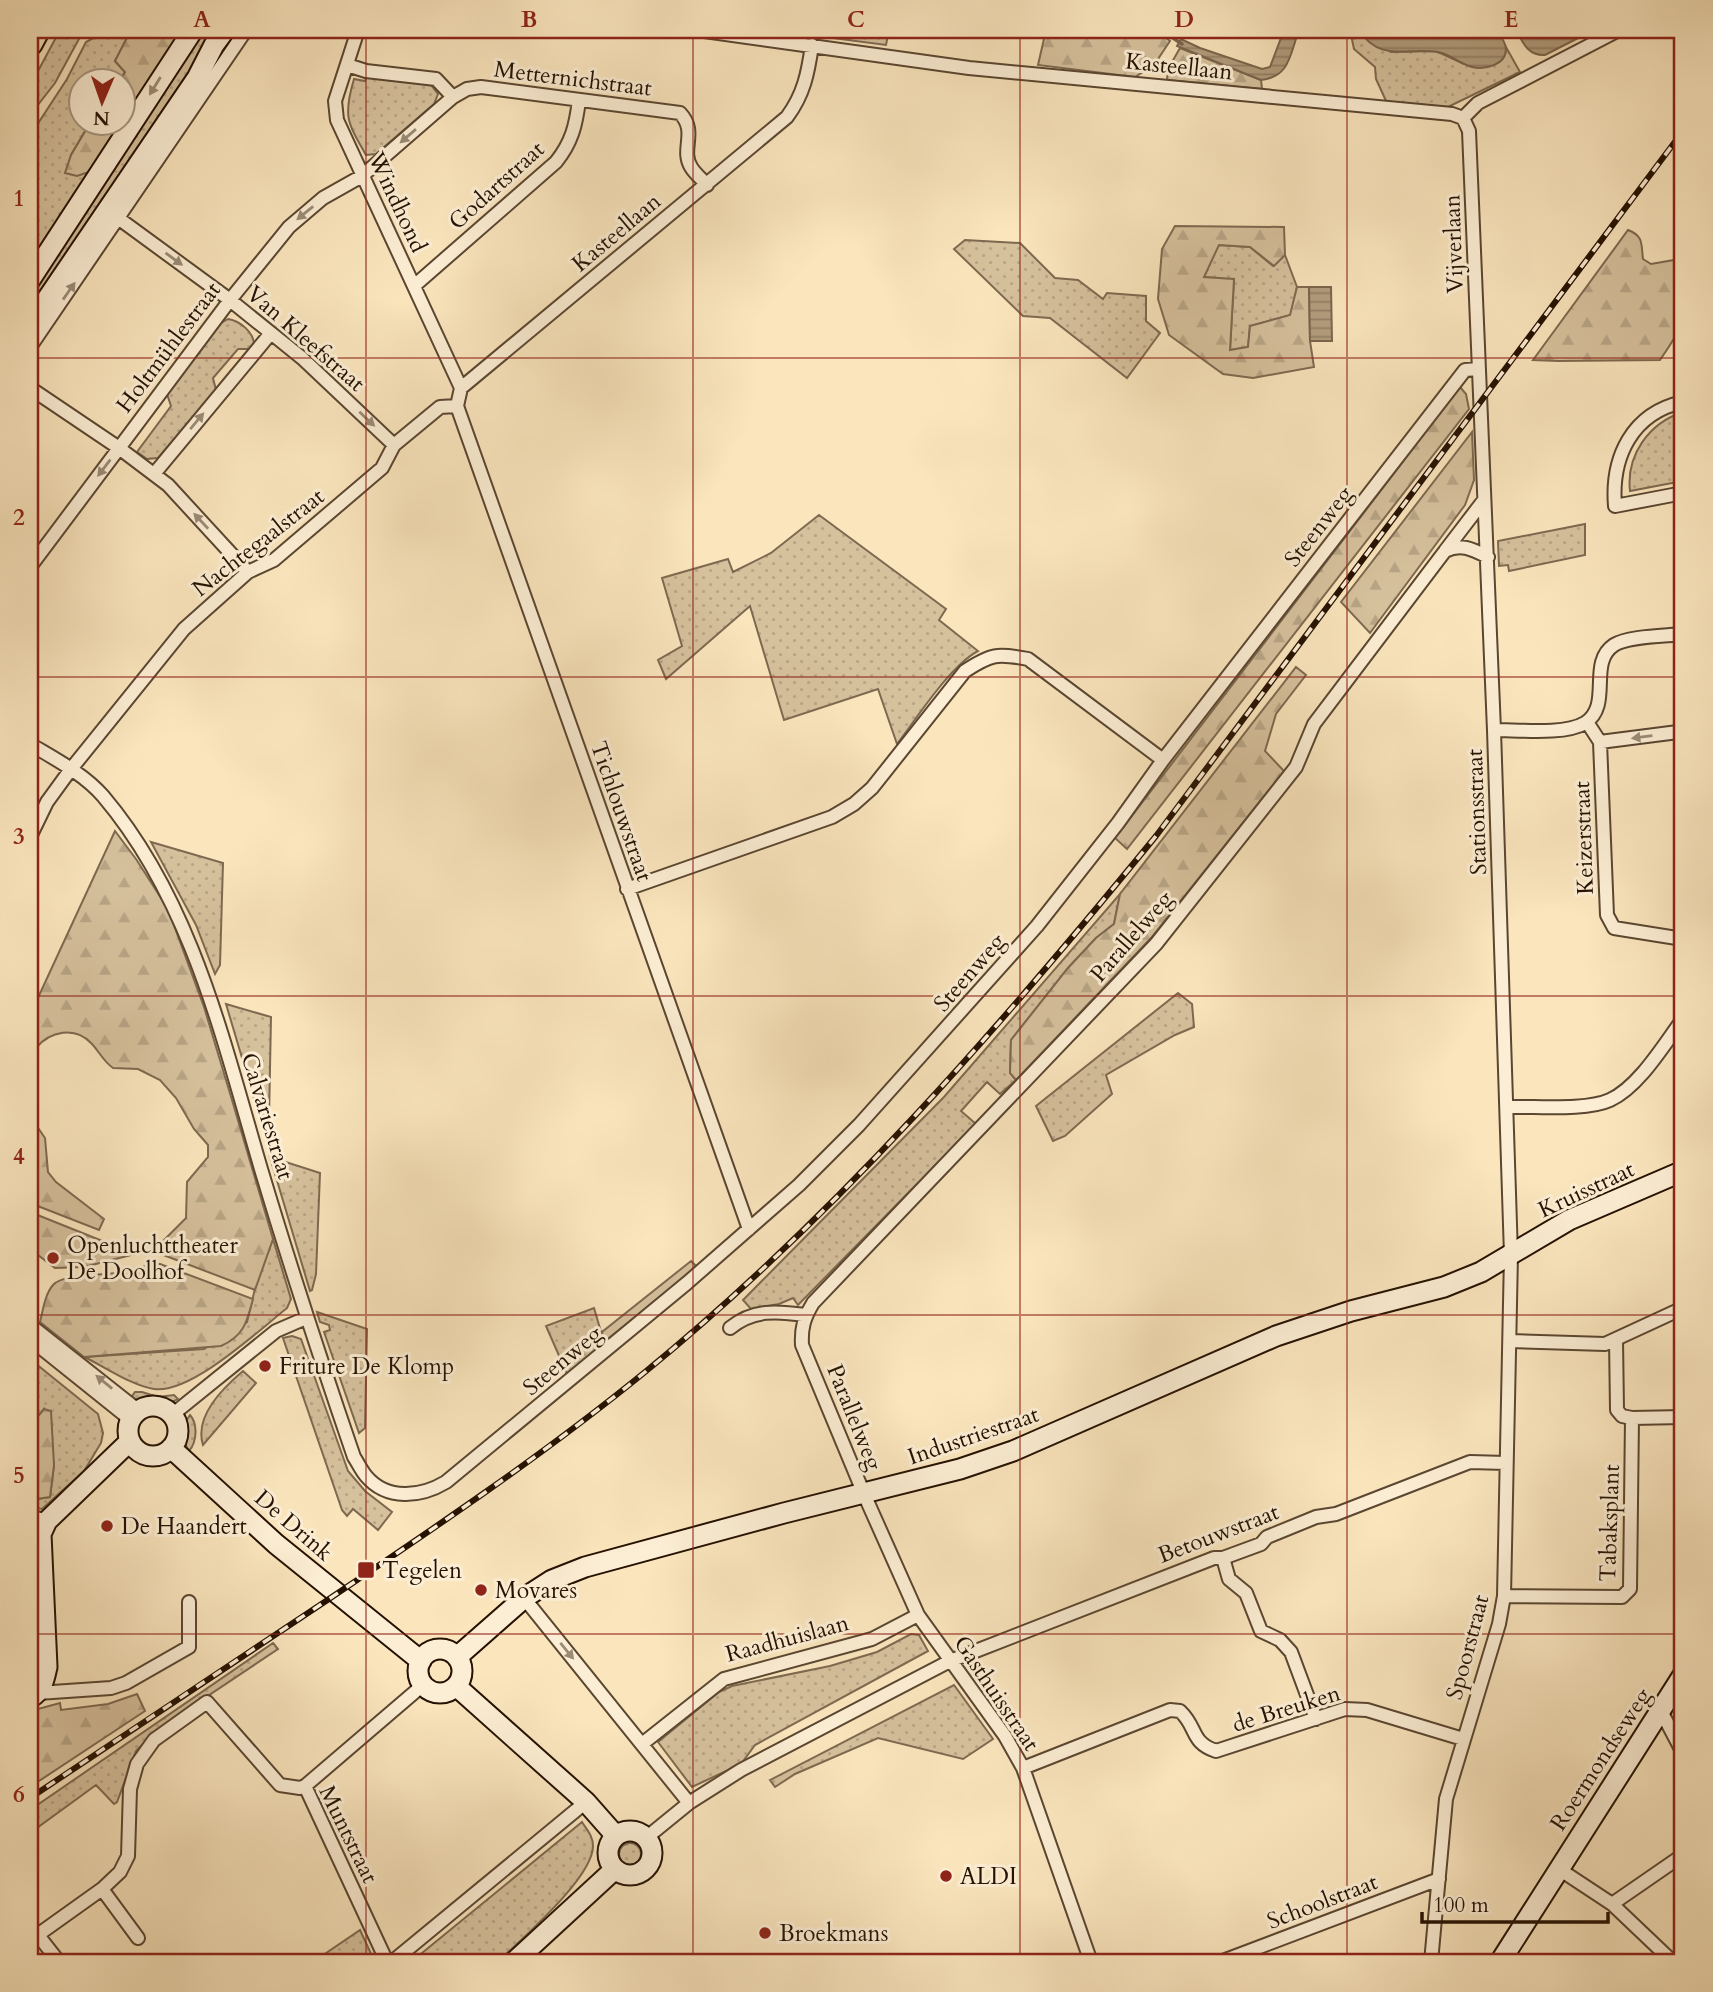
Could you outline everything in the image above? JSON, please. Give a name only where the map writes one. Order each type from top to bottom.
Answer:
[{"type":"highway","points":[[30,43],[37,30]]},
{"type":"street","points":[[30,280],[193,30]]},
{"type":"street","points":[[30,324],[197,78],[225,30]]},
{"type":"street","points":[[30,347],[246,30]]},
{"type":"street","name":"Windhond","points":[[358,30],[335,101],[337,120],[461,388]]},
{"type":"street","points":[[698,30],[812,45]]},
{"type":"street","points":[[1463,118],[1478,103],[1619,30]]},
{"type":"street","name":"Kasteellaan","points":[[461,388],[787,117],[797,103],[808,74],[812,45],[969,68],[1452,114],[1463,118]]},
{"type":"street","points":[[347,65],[366,71],[436,79],[453,97]]},
{"type":"street","name":"Metternichstraat","points":[[453,97],[467,89],[481,87],[680,113],[687,121],[689,130],[687,155],[690,166],[707,185]]},
{"type":"street","name":"Holtmühlestraat","points":[[30,567],[230,300],[289,227],[323,198],[362,176],[453,97]]},
{"type":"street","name":"Godartstraat","points":[[414,286],[556,162],[569,145],[576,128],[579,100]]},
{"type":"street","name":"Vijverlaan","points":[[1463,118],[1469,131],[1479,369]]},
{"type":"street","name":"Van Kleefstraat","points":[[118,218],[230,300],[302,358],[394,445]]},
{"type":"street","points":[[154,474],[271,333]]},
{"type":"street","name":"Stationsstraat","points":[[1479,369],[1488,557],[1511,1255]]},
{"type":"street","name":"Steenweg","points":[[389,1491],[418,1495],[432,1491],[446,1482],[749,1229],[799,1185],[859,1125],[1037,926],[1465,370],[1479,369]]},
{"type":"street","points":[[30,388],[168,485],[248,572]]},
{"type":"street","points":[[457,405],[461,388]]},
{"type":"street","points":[[1683,402],[1643,421],[1626,442],[1616,464],[1613,484],[1615,506],[1683,493]]},
{"type":"street","name":"Nachtegaalstraat","points":[[30,836],[47,802],[71,769],[184,629],[248,572],[274,560],[382,468],[394,445],[440,407],[457,405]]},
{"type":"street","name":"Tichlouwstraat","points":[[457,405],[749,1229]]},
{"type":"street","name":"Parallelweg","points":[[864,1494],[802,1345],[801,1329],[805,1315],[813,1303],[1156,944],[1296,766],[1314,724],[1484,500]]},
{"type":"street","points":[[1445,551],[1455,546],[1471,548],[1488,557]]},
{"type":"street","points":[[1494,730],[1571,729],[1587,722],[1597,710],[1604,656],[1614,645],[1628,640],[1683,634]]},
{"type":"street","points":[[627,889],[832,817],[853,804],[872,788],[965,671],[984,659],[1003,654],[1028,659],[1163,761]]},
{"type":"street","points":[[1587,722],[1600,742],[1678,732],[1683,736]]},
{"type":"street","name":"Keizerstraat","points":[[1600,742],[1606,915],[1614,928],[1683,939]]},
{"type":"street","name":"Calvariestraat","points":[[30,744],[71,769],[102,794],[161,883],[187,934],[210,998],[306,1318],[354,1457],[366,1477],[389,1491]]},
{"type":"street","points":[[1507,1107],[1596,1105],[1611,1100],[1625,1091],[1647,1067],[1683,1019]]},
{"type":"street","name":"Kruisstraat","points":[[1511,1255],[1569,1220],[1683,1171]]},
{"type":"street","name":"Spoorstraat","points":[[1431,1962],[1446,1799],[1499,1624],[1504,1596],[1511,1255]]},
{"type":"street","name":"Industriestraat","points":[[457,1657],[524,1598],[552,1580],[585,1567],[960,1469],[1013,1451],[1276,1336],[1351,1311],[1444,1287],[1481,1272],[1511,1255]]},
{"type":"street","points":[[1510,1341],[1605,1344],[1683,1308]]},
{"type":"street","points":[[730,1328],[739,1320],[759,1312],[779,1311],[805,1315]]},
{"type":"street","points":[[172,1415],[276,1331],[306,1318]]},
{"type":"street","points":[[30,1325],[135,1415]]},
{"type":"street","points":[[30,1339],[135,1415]]},
{"type":"street","points":[[1616,1339],[1617,1410],[1622,1416],[1683,1417]]},
{"type":"street","points":[[156,1407],[172,1415],[178,1432],[171,1448],[156,1456],[136,1447],[128,1431],[135,1415],[156,1407]]},
{"type":"street","name":"Tabaksplant","points":[[1504,1596],[1622,1597],[1627,1594],[1630,1589],[1632,1418]]},
{"type":"street","points":[[34,1695],[44,1684],[47,1667],[38,1519],[67,1501],[136,1447]]},
{"type":"street","name":"De Drink","points":[[171,1448],[276,1544],[421,1661]]},
{"type":"street","name":"Betouwstraat","points":[[950,1661],[1214,1558],[1223,1558],[1261,1544],[1267,1537],[1316,1517],[1336,1514],[1470,1462],[1506,1462]]},
{"type":"street","name":"Gasthuisstraat","points":[[864,1494],[918,1615],[1005,1736],[1023,1768],[1091,1962]]},
{"type":"street","points":[[1223,1558],[1229,1578],[1246,1593],[1261,1632],[1280,1640],[1291,1652],[1316,1719]]},
{"type":"street","points":[[524,1598],[689,1803]]},
{"type":"street","points":[[34,1695],[111,1688],[126,1683],[190,1647],[189,1602]]},
{"type":"street","name":"Raadhuislaan","points":[[642,1744],[724,1679],[872,1639],[918,1615]]},
{"type":"street","points":[[447,1651],[457,1657],[462,1672],[456,1686],[441,1693],[423,1685],[418,1673],[421,1661],[429,1653],[447,1651]]},
{"type":"street","points":[[646,1839],[689,1803],[741,1770],[950,1661]]},
{"type":"street","name":"Roermondseweg","points":[[1500,1962],[1683,1675]]},
{"type":"street","points":[[305,1786],[423,1685]]},
{"type":"street","points":[[456,1686],[586,1802],[616,1836]]},
{"type":"street","name":"Muntstraat","points":[[102,1889],[120,1872],[128,1856],[130,1789],[137,1764],[154,1740],[207,1702],[280,1785],[299,1788],[305,1786],[389,1962]]},
{"type":"street","name":"de Breuken","points":[[1023,1768],[1170,1710],[1180,1711],[1189,1719],[1196,1738],[1204,1747],[1216,1751],[1345,1709],[1367,1710],[1463,1739]]},
{"type":"street","points":[[1661,1711],[1682,1751]]},
{"type":"street","points":[[389,1962],[586,1802]]},
{"type":"street","points":[[631,1832],[646,1839],[652,1856],[644,1869],[632,1875],[625,1874],[610,1863],[608,1850],[616,1836],[631,1832]]},
{"type":"street","points":[[1612,1904],[1683,1855]]},
{"type":"street","points":[[514,1962],[615,1868]]},
{"type":"street","points":[[1559,1869],[1612,1904],[1673,1962]]},
{"type":"street","name":"Schoolstraat","points":[[1220,1962],[1439,1880]]},
{"type":"street","points":[[59,1962],[34,1930],[102,1889],[138,1938]]},
{"type":"green space","points":[[60,30],[94,30],[80,37],[55,83],[30,115],[30,86]]},
{"type":"green space","points":[[108,30],[131,30],[115,61],[120,66],[74,66],[86,42]]},
{"type":"green space","points":[[131,30],[189,30],[136,111],[136,66],[120,66],[115,61]]},
{"type":"green space","points":[[200,30],[218,30],[192,75],[30,312],[30,288],[130,136],[136,136],[136,127]]},
{"type":"green space","points":[[771,30],[889,30],[886,45]]},
{"type":"green space","points":[[1046,30],[1156,30],[1170,41],[1154,65],[1135,77],[1038,65]]},
{"type":"green space","points":[[1350,30],[1359,30],[1364,37],[1391,52],[1436,51],[1464,64],[1503,58],[1506,47],[1520,72],[1448,107],[1387,103],[1376,79],[1375,67],[1354,49]]},
{"type":"green space","points":[[1180,48],[1261,80],[1262,89],[1167,80],[1168,69]]},
{"type":"green space","points":[[367,76],[431,85],[438,94],[434,104],[376,154],[366,155],[351,126],[348,111],[354,79],[365,81]]},
{"type":"green space","points":[[66,81],[66,136],[82,136],[71,155],[98,169],[30,271],[30,143],[37,125]]},
{"type":"green space","points":[[82,136],[120,136],[98,169],[77,176],[65,173],[71,155]]},
{"type":"green space","points":[[1175,226],[1284,227],[1285,255],[1274,266],[1250,247],[1219,245],[1204,277],[1234,279],[1230,350],[1248,347],[1250,326],[1290,315],[1297,287],[1309,287],[1310,341],[1314,367],[1253,378],[1223,374],[1169,335],[1158,299],[1162,249]]},
{"type":"green space","points":[[1628,230],[1639,238],[1643,259],[1651,264],[1680,259],[1684,315],[1678,331],[1660,360],[1533,360]]},
{"type":"green space","points":[[965,240],[1020,243],[1055,278],[1078,280],[1103,299],[1107,293],[1146,296],[1146,321],[1160,333],[1127,378],[1050,318],[1023,316],[954,249]]},
{"type":"green space","points":[[1218,245],[1250,247],[1273,266],[1285,255],[1297,287],[1291,315],[1250,326],[1248,347],[1230,350],[1234,280],[1204,277]]},
{"type":"green space","points":[[228,319],[246,328],[254,345],[250,349],[238,349],[213,378],[216,390],[158,458],[147,459],[137,452],[171,406],[167,394],[221,323]]},
{"type":"green space","points":[[1460,387],[1466,394],[1469,409],[1127,849],[1115,838]]},
{"type":"green space","points":[[1683,412],[1683,481],[1630,491],[1632,465],[1642,442],[1660,424]]},
{"type":"green space","points":[[1472,432],[1474,480],[1465,505],[1370,633],[1341,602]]},
{"type":"green space","points":[[819,515],[946,609],[939,620],[978,651],[945,680],[897,744],[878,689],[784,720],[750,606],[666,679],[658,660],[682,646],[662,578],[728,559],[733,572],[771,553]]},
{"type":"green space","points":[[1585,524],[1585,555],[1509,571],[1508,565],[1499,566],[1498,541]]},
{"type":"green space","points":[[1296,667],[1306,675],[1276,714],[1265,751],[1284,771],[1151,938],[1016,1080],[1010,1073],[1011,1040],[1068,968],[1096,938],[1114,924],[1120,894]]},
{"type":"green space","points":[[115,831],[168,909],[204,1007],[273,1239],[255,1290],[153,1251],[186,1218],[187,1182],[208,1157],[208,1145],[194,1129],[176,1098],[160,1080],[138,1069],[113,1068],[91,1043],[78,1034],[55,1034],[36,1048],[30,1043],[30,1015]]},
{"type":"green space","points":[[151,842],[223,863],[220,965],[215,974],[196,925]]},
{"type":"green space","points":[[1120,894],[1114,924],[1096,938],[1068,968],[1011,1040],[1010,1073],[1016,1080],[1000,1094],[987,1082],[961,1111],[976,1124],[798,1305],[793,1298],[779,1304],[751,1309],[743,1300],[944,1097]]},
{"type":"green space","points":[[1178,993],[1192,1004],[1194,1027],[1106,1075],[1112,1094],[1065,1136],[1053,1141],[1036,1106]]},
{"type":"green space","points":[[226,1004],[271,1017],[269,1119],[264,1132]]},
{"type":"green space","points":[[30,1079],[33,1090],[32,1119],[45,1138],[48,1172],[56,1182],[104,1219],[99,1230],[30,1203]]},
{"type":"green space","points":[[270,1157],[320,1173],[316,1274],[310,1291]]},
{"type":"green space","points":[[30,1212],[135,1254],[84,1267],[55,1268],[30,1245]]},
{"type":"green space","points":[[273,1239],[291,1299],[287,1308],[205,1372],[169,1388],[154,1389],[127,1380],[84,1357],[204,1349],[247,1322],[257,1280]]},
{"type":"green space","points":[[691,1261],[697,1267],[604,1342],[602,1332]]},
{"type":"green space","points":[[160,1264],[253,1299],[240,1333],[221,1346],[84,1357],[40,1322],[48,1293],[58,1281]]},
{"type":"green space","points":[[594,1308],[604,1342],[568,1376],[546,1326]]},
{"type":"green space","points":[[317,1312],[367,1329],[365,1428],[359,1433],[324,1332],[330,1330],[329,1325],[320,1322]]},
{"type":"green space","points":[[292,1336],[301,1339],[348,1471],[365,1491],[392,1512],[378,1530],[353,1509],[347,1516],[342,1510],[283,1338]]},
{"type":"green space","points":[[30,1359],[98,1414],[103,1433],[101,1443],[84,1471],[42,1509],[30,1507],[30,1500],[50,1497],[54,1465],[44,1409],[30,1426]]},
{"type":"green space","points":[[243,1371],[256,1383],[203,1445],[201,1434],[206,1413],[219,1394]]},
{"type":"green space","points":[[135,1392],[158,1397],[174,1395],[178,1399],[161,1404],[141,1403],[130,1399]]},
{"type":"green space","points":[[44,1409],[51,1411],[54,1465],[50,1497],[30,1500],[30,1426]]},
{"type":"green space","points":[[190,1415],[196,1433],[189,1451],[183,1433]]},
{"type":"green space","points":[[911,1634],[919,1635],[928,1651],[755,1745],[741,1764],[692,1787],[658,1742],[719,1692],[732,1686],[830,1666],[877,1652]]},
{"type":"green space","points":[[273,1643],[278,1649],[157,1730],[136,1751],[117,1802],[114,1804],[96,1785],[30,1833],[30,1810]]},
{"type":"green space","points":[[954,1685],[993,1739],[963,1759],[878,1738],[795,1774],[775,1787],[770,1780]]},
{"type":"green space","points":[[137,1694],[145,1711],[36,1783],[30,1768],[29,1748],[34,1710],[60,1703],[61,1710],[108,1704]]},
{"type":"green space","points":[[582,1822],[591,1836],[593,1846],[590,1859],[581,1874],[554,1907],[498,1962],[411,1962]]},
{"type":"green space","points":[[630,1843],[640,1850],[641,1854],[634,1864],[630,1865],[620,1858],[619,1854],[626,1844]]},
{"type":"green space","points":[[360,1930],[373,1958],[367,1962],[313,1962]]},
{"type":"shaded area","points":[[1284,30],[1299,30],[1288,63],[1278,74],[1261,80],[1177,46],[1181,39],[1262,69],[1270,67]]},
{"type":"shaded area","points":[[1359,30],[1496,30],[1506,49],[1499,63],[1477,68],[1438,52],[1385,50],[1376,47]]},
{"type":"shaded area","points":[[1516,30],[1594,30],[1545,55],[1539,55],[1530,51]]},
{"type":"shaded area","points":[[1309,287],[1331,287],[1332,341],[1310,341]]},
{"type":"waterway","points":[[1161,30],[1182,44]]},
{"type":"railway","points":[[30,1798],[405,1548],[567,1433],[645,1372],[715,1312],[849,1184],[976,1048],[1156,836],[1683,131]]},
{"type":"place","name":"Openluchttheater De Doolhof","points":[[53,1258]]},
{"type":"place","name":"Friture De Klomp","points":[[265,1366]]},
{"type":"place","name":"De Haandert","points":[[107,1526]]},
{"type":"place","name":"Tegelen","points":[[366,1570]]},
{"type":"place","name":"Movares","points":[[481,1590]]},
{"type":"place","name":"ALDI","points":[[946,1876]]},
{"type":"place","name":"Broekmans","points":[[765,1933]]}]
